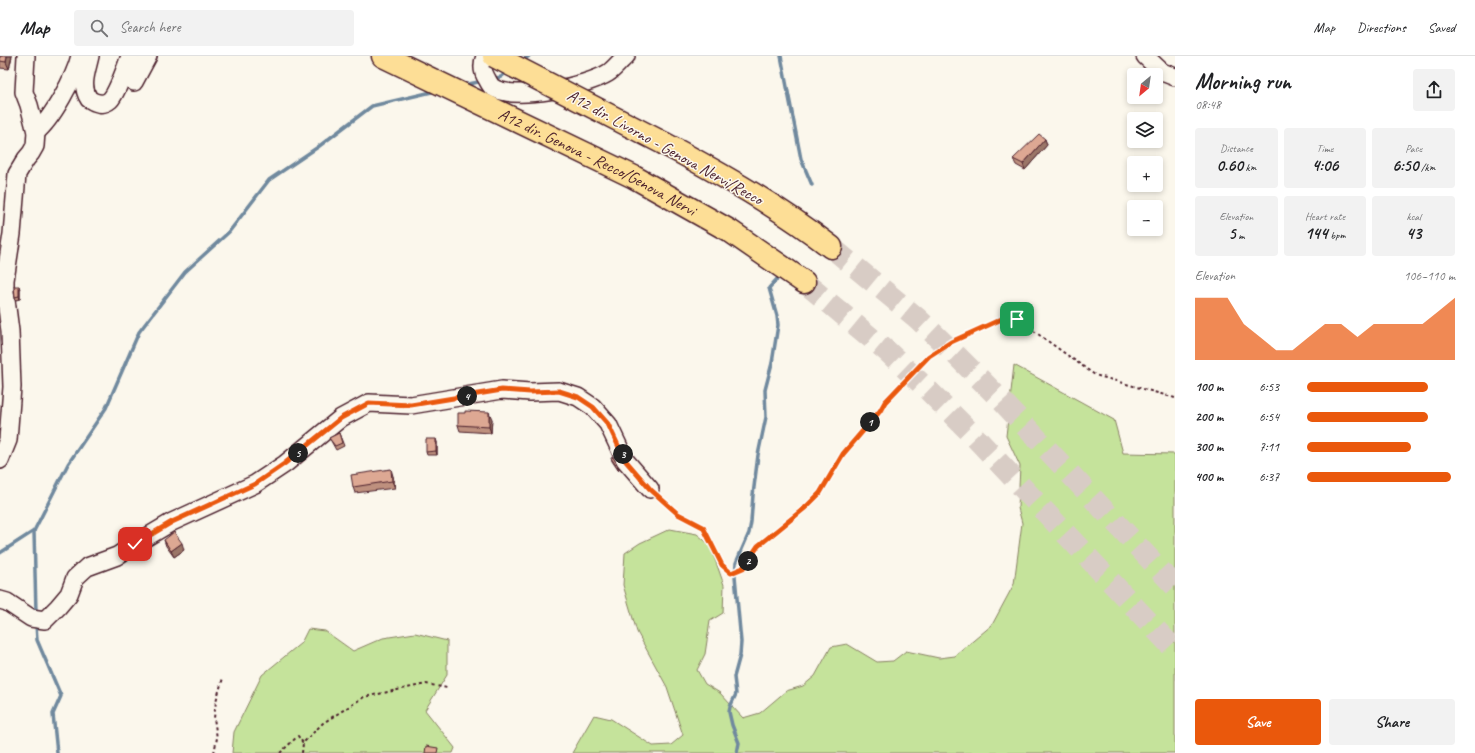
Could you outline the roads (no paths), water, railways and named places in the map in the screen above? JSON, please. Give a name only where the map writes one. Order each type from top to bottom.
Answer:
[{"type":"highway","name":"A12 dir. Genova - Recco/Genova Nervi","points":[[383,56],[634,177],[730,231],[804,282]]},
{"type":"highway","name":"A12 dir. Livorno - Genova Nervi/Recco","points":[[487,59],[665,144],[722,175],[791,218],[831,247]]},
{"type":"street","points":[[0,460],[8,440],[12,387],[10,331],[4,292],[5,280],[12,234],[17,174],[35,146],[36,132],[24,92],[26,56]]},
{"type":"street","points":[[36,132],[52,113],[71,78],[80,56]]},
{"type":"street","points":[[90,56],[85,80],[85,91],[89,99],[100,103],[106,102],[113,95],[130,56]]},
{"type":"street","points":[[134,82],[148,56]]},
{"type":"street","points":[[487,59],[486,77],[492,86],[504,91],[530,93],[561,89],[608,73],[626,56]]},
{"type":"street","points":[[1145,56],[1162,72],[1175,77]]},
{"type":"street","points":[[0,600],[7,602],[38,619],[58,607],[69,594],[75,578],[87,567],[117,556],[172,522],[255,484],[284,464],[341,418],[369,403],[411,405],[502,390],[530,392],[559,391],[578,397],[593,407],[608,424],[625,460],[650,489]]},
{"type":"waterway","points":[[522,61],[529,56]]},
{"type":"waterway","points":[[781,56],[801,159],[812,185]]},
{"type":"waterway","points":[[491,79],[501,77],[507,72]]},
{"type":"waterway","points":[[464,85],[483,81]]},
{"type":"waterway","points":[[36,613],[34,531],[68,464],[106,408],[139,332],[185,272],[229,232],[269,180],[318,147],[372,106],[436,91]]},
{"type":"waterway","points":[[737,753],[739,743],[729,712],[736,694],[734,677],[740,655],[741,642],[735,576],[736,563],[749,533],[751,522],[758,455],[766,417],[765,390],[772,363],[778,325],[769,288],[778,278]]},
{"type":"waterway","points":[[0,553],[34,531]]},
{"type":"waterway","points":[[36,624],[37,640],[61,696],[53,714],[57,753]]},
{"type":"tunnel","points":[[831,247],[917,318],[956,355],[1000,399],[1175,586]]},
{"type":"tunnel","points":[[804,282],[888,352],[929,391],[972,434],[1175,650]]}]
